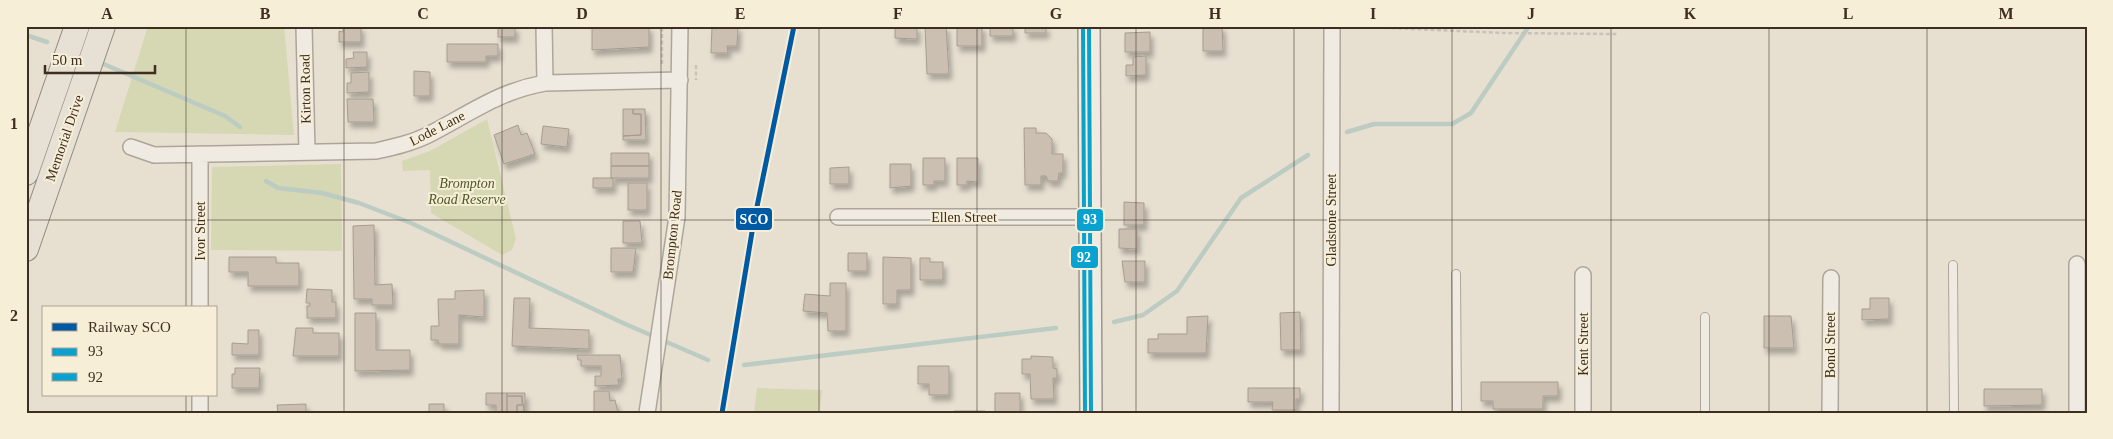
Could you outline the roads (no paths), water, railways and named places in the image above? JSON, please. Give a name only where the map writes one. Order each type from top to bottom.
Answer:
[{"type":"main road","name":"Memorial Drive","points":[[26,173],[77,26]]},
{"type":"main road","name":"Memorial Drive","points":[[26,249],[103,26]]},
{"type":"main road","points":[[1089,26],[1091,413]]},
{"type":"street","name":"Kirton Road","points":[[304,26],[306,152]]},
{"type":"street","points":[[544,26],[545,83]]},
{"type":"street","name":"Brompton Road","points":[[647,413],[676,217],[680,26]]},
{"type":"street","name":"Gladstone Street","points":[[1331,413],[1332,26]]},
{"type":"street","name":"Lode Lane","points":[[131,147],[154,155],[376,151],[405,145],[502,94],[523,87],[545,83],[680,80]]},
{"type":"street","name":"Ivor Street","points":[[200,154],[200,306]]},
{"type":"street","name":"Ellen Street","points":[[838,217],[1090,217]]},
{"type":"street","points":[[2077,264],[2077,413]]},
{"type":"street","name":"Kent Street","points":[[1582,413],[1583,275]]},
{"type":"street","name":"Bond Street","points":[[1830,413],[1831,278]]},
{"type":"street","points":[[200,396],[200,413]]},
{"type":"lane","points":[[1953,265],[1954,413]]},
{"type":"lane","points":[[1456,274],[1457,413]]},
{"type":"lane","points":[[1705,316],[1705,413]]},
{"type":"waterway","points":[[1347,132],[1374,124],[1452,124],[1471,113],[1529,26]]},
{"type":"waterway","points":[[26,35],[47,42]]},
{"type":"waterway","points":[[99,62],[225,116],[240,127]]},
{"type":"waterway","points":[[1114,322],[1143,315],[1177,291],[1241,198],[1308,155]]},
{"type":"waterway","points":[[266,181],[278,188],[322,193],[359,203],[411,223],[623,323],[708,360]]},
{"type":"waterway","points":[[744,365],[1056,328]]},
{"type":"rail line","name":"SCO","points":[[722,413],[753,226],[794,26]]},
{"type":"park label","name":"Brompton Road Reserve","points":[[467,192]]}]
